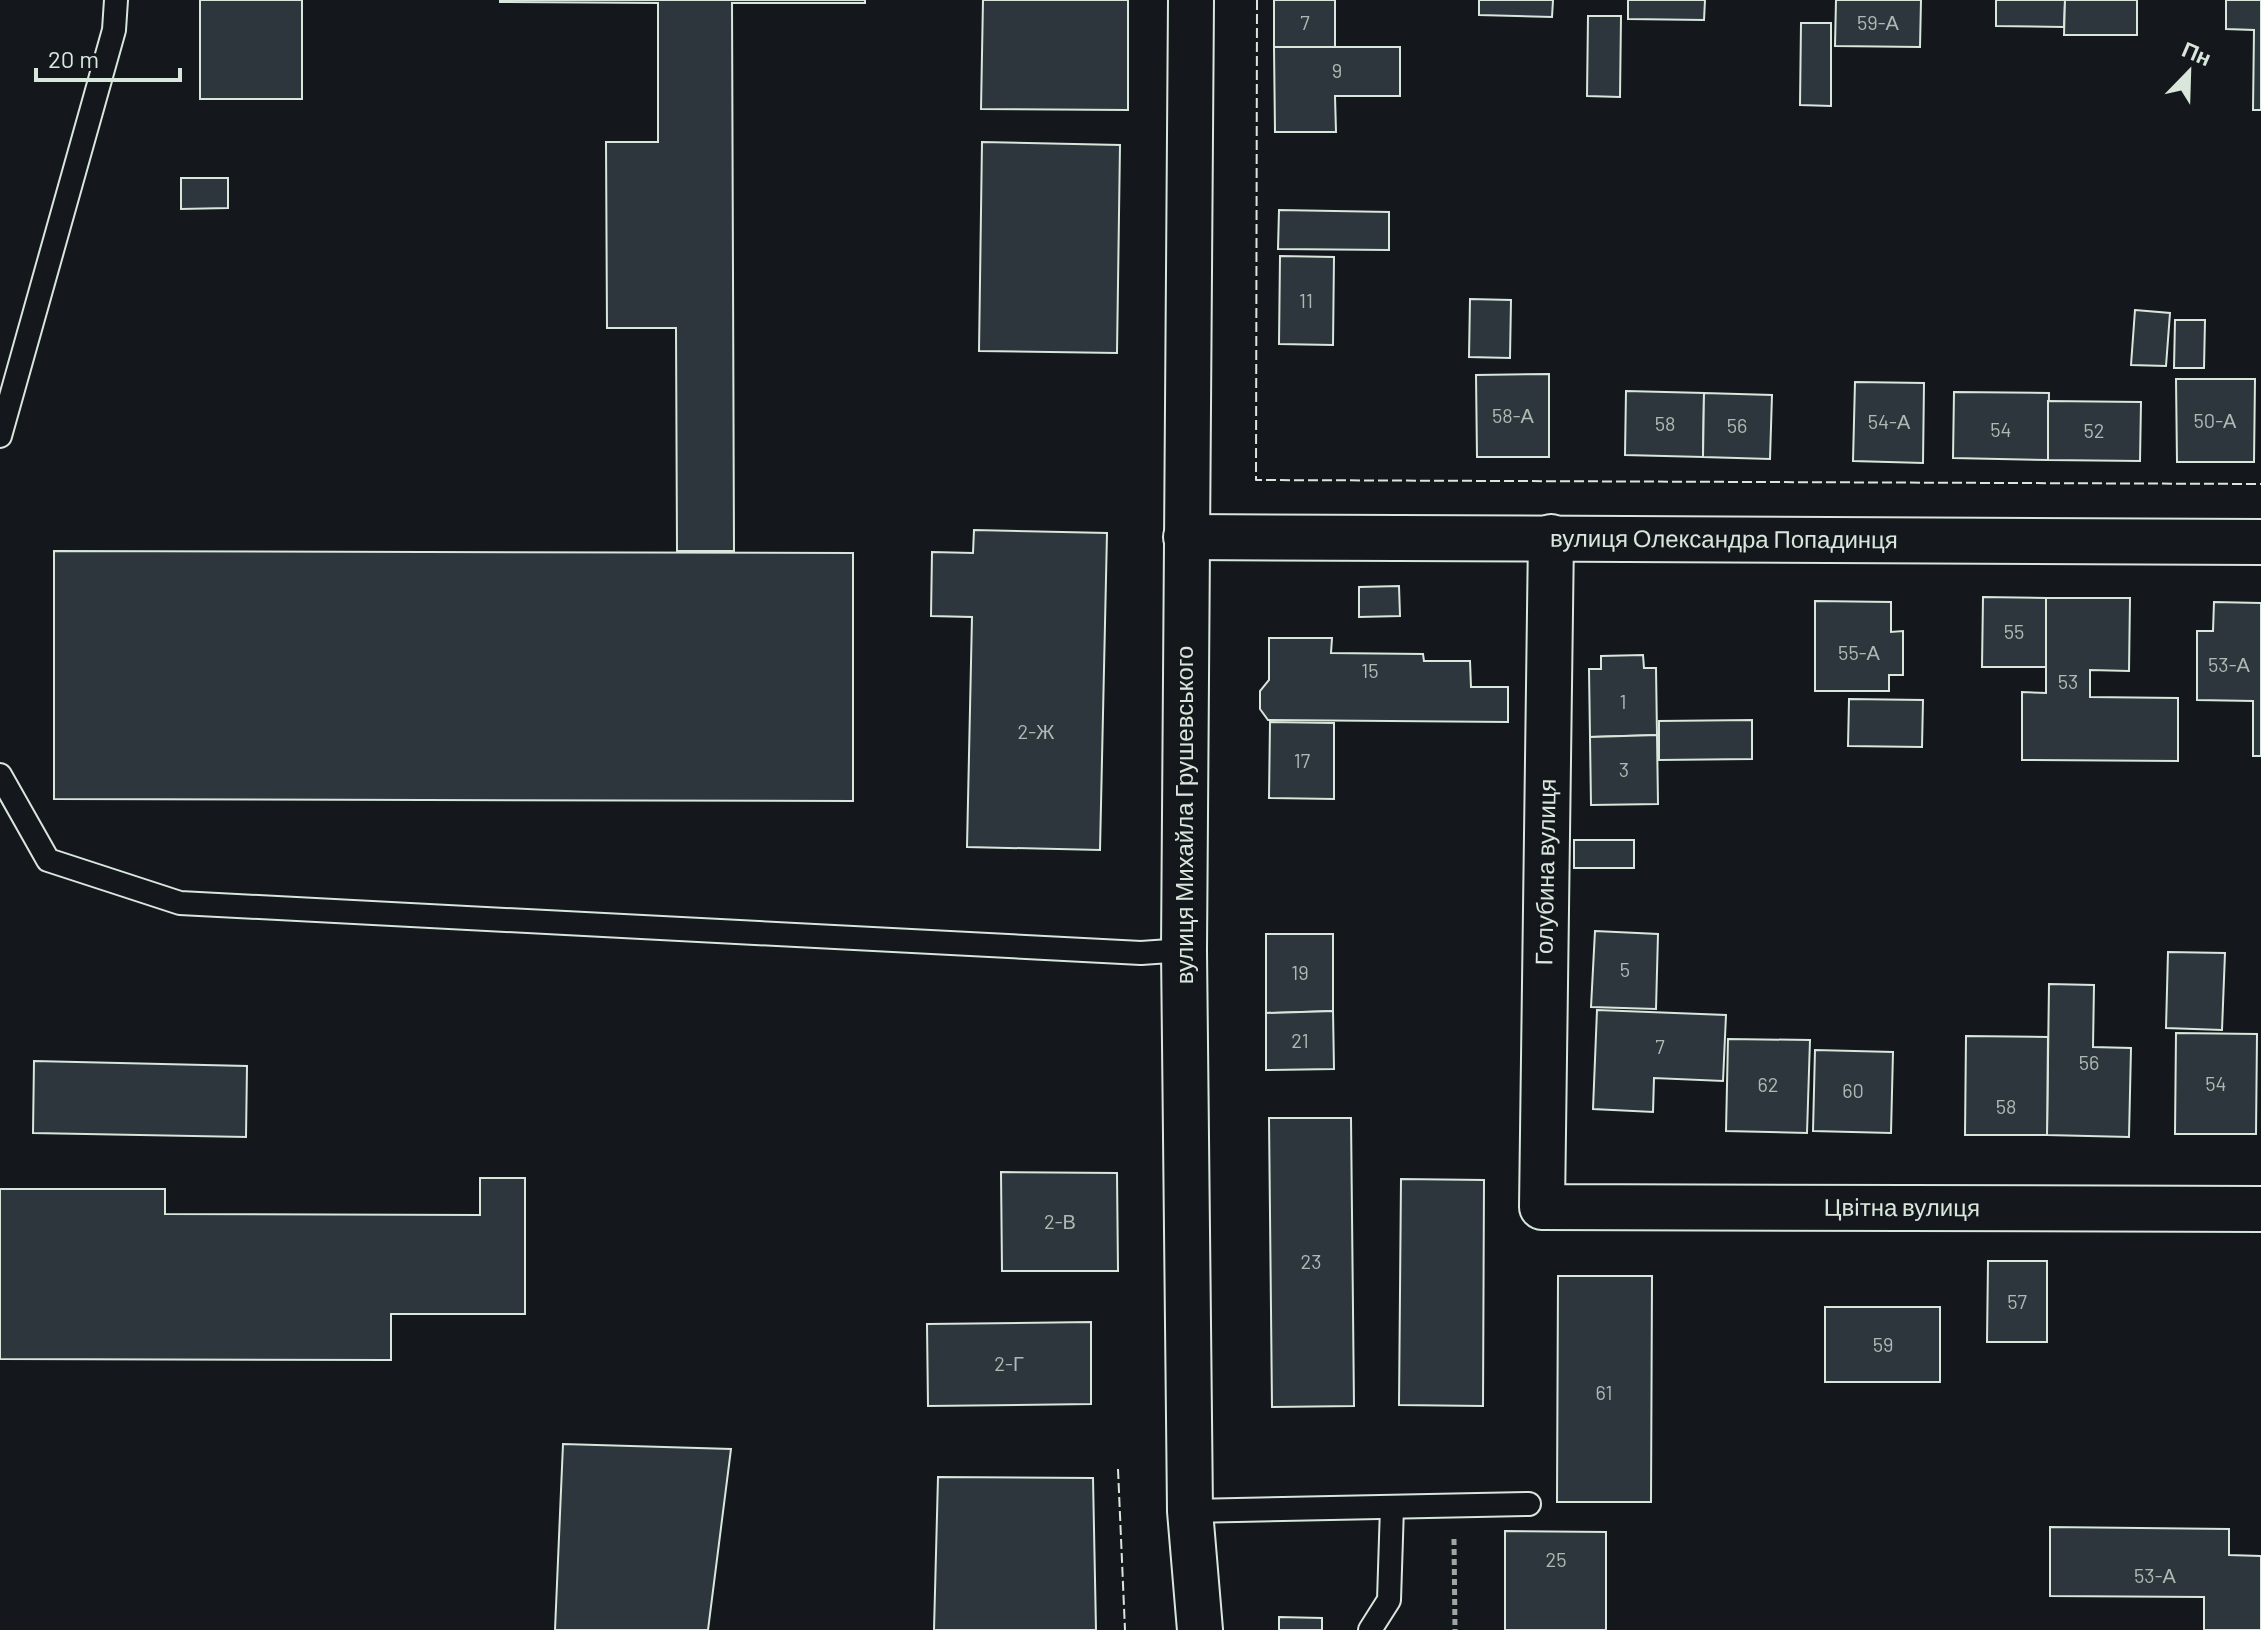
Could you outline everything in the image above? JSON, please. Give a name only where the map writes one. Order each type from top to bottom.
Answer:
[{"type":"street","name":"вулиця Михайла Грушевського","points":[[1191,0],[1184,950],[1190,1511],[1200,1630]]},
{"type":"street","name":"вулиця Олександра Попадинця","points":[[1186,537],[2261,542]]},
{"type":"street","name":"Голубина вулиця","points":[[1542,1207],[1551,537]]},
{"type":"street","name":"Цвітна вулиця","points":[[1542,1207],[2261,1209]]},
{"type":"lane","points":[[0,436],[114,30],[116,0]]},
{"type":"lane","points":[[0,775],[48,860],[180,903],[1141,953],[1184,950]]},
{"type":"lane","points":[[1190,1511],[1529,1504]]},
{"type":"lane","points":[[1370,1630],[1389,1600],[1392,1507]]},
{"type":"path","points":[[1454,1505],[1455,1630]]},
{"type":"building","points":[[200,0],[302,0],[302,99],[200,99]]},
{"type":"building","points":[[500,0],[865,0],[865,3],[732,3],[734,551],[677,551],[676,328],[607,328],[606,142],[658,142],[658,3]]},
{"type":"building","points":[[983,0],[1128,0],[1128,110],[981,109]]},
{"type":"building","points":[[1274,0],[1335,0],[1335,47],[1274,47]]},
{"type":"building","points":[[1479,0],[1553,0],[1552,17],[1479,15]]},
{"type":"building","points":[[1628,0],[1705,0],[1704,20],[1628,19]]},
{"type":"building","points":[[1836,0],[1921,0],[1920,47],[1835,46]]},
{"type":"building","points":[[1996,0],[2065,0],[2064,27],[1996,26]]},
{"type":"building","points":[[2065,0],[2137,0],[2137,35],[2064,35]]},
{"type":"building","points":[[2226,0],[2261,0],[2261,110],[2253,110],[2254,30],[2226,29]]},
{"type":"building","points":[[1588,16],[1621,16],[1620,97],[1587,96]]},
{"type":"building","points":[[1801,23],[1831,23],[1831,106],[1800,105]]},
{"type":"building","points":[[1274,47],[1400,47],[1400,96],[1335,96],[1336,132],[1275,132]]},
{"type":"building","points":[[982,142],[1120,145],[1117,353],[979,351]]},
{"type":"building","points":[[181,178],[228,178],[228,208],[181,209]]},
{"type":"building","points":[[1279,210],[1389,212],[1389,250],[1278,249]]},
{"type":"building","points":[[1280,256],[1334,257],[1333,345],[1279,344]]},
{"type":"building","points":[[1470,299],[1511,300],[1510,358],[1469,357]]},
{"type":"building","points":[[2135,310],[2170,313],[2166,366],[2131,365]]},
{"type":"building","points":[[2175,320],[2205,320],[2204,368],[2174,368]]},
{"type":"building","points":[[1549,374],[1549,457],[1477,457],[1476,375]]},
{"type":"building","points":[[2176,379],[2255,379],[2254,462],[2177,462]]},
{"type":"building","points":[[1855,382],[1924,383],[1923,463],[1853,461]]},
{"type":"building","points":[[1626,391],[1704,393],[1703,457],[1625,455]]},
{"type":"building","points":[[1954,392],[2049,393],[2048,460],[1953,458]]},
{"type":"building","points":[[1704,393],[1772,395],[1770,459],[1703,457]]},
{"type":"building","points":[[2048,401],[2141,402],[2140,461],[2048,460]]},
{"type":"building","points":[[974,530],[1107,533],[1100,850],[967,847],[972,617],[931,616],[932,552],[973,553]]},
{"type":"building","points":[[54,551],[853,553],[853,801],[54,799]]},
{"type":"building","points":[[1399,586],[1400,616],[1359,617],[1359,587]]},
{"type":"building","points":[[1983,597],[2046,598],[2046,667],[1982,667]]},
{"type":"building","points":[[2046,598],[2130,598],[2129,671],[2090,670],[2090,697],[2178,698],[2178,761],[2022,760],[2022,692],[2046,693]]},
{"type":"building","points":[[1815,601],[1891,602],[1891,632],[1903,631],[1903,675],[1889,675],[1889,691],[1815,691]]},
{"type":"building","points":[[2214,602],[2261,603],[2261,756],[2253,756],[2253,701],[2197,700],[2197,631],[2213,631]]},
{"type":"building","points":[[1269,638],[1332,638],[1331,653],[1423,654],[1424,661],[1470,661],[1471,687],[1508,687],[1508,722],[1268,720],[1260,709],[1260,691],[1269,680]]},
{"type":"building","points":[[1643,655],[1644,668],[1656,668],[1657,735],[1590,737],[1589,669],[1601,669],[1601,656]]},
{"type":"building","points":[[1849,699],[1923,700],[1922,747],[1848,746]]},
{"type":"building","points":[[1752,720],[1752,759],[1659,760],[1659,721]]},
{"type":"building","points":[[1270,722],[1334,723],[1334,799],[1269,798]]},
{"type":"building","points":[[1657,735],[1658,804],[1591,805],[1590,737]]},
{"type":"building","points":[[1574,840],[1634,840],[1634,868],[1574,868]]},
{"type":"building","points":[[1595,931],[1658,934],[1656,1009],[1591,1007]]},
{"type":"building","points":[[1266,934],[1333,934],[1333,1011],[1266,1013]]},
{"type":"building","points":[[2168,952],[2225,953],[2222,1030],[2166,1028]]},
{"type":"building","points":[[2049,984],[2094,985],[2093,1047],[2131,1048],[2129,1137],[2047,1135]]},
{"type":"building","points":[[1597,1010],[1726,1015],[1723,1081],[1654,1078],[1653,1112],[1593,1109]]},
{"type":"building","points":[[1333,1011],[1334,1069],[1266,1070],[1266,1013]]},
{"type":"building","points":[[2176,1033],[2257,1034],[2256,1134],[2175,1134]]},
{"type":"building","points":[[1966,1036],[2048,1037],[2047,1135],[1965,1135]]},
{"type":"building","points":[[1728,1039],[1810,1040],[1807,1133],[1726,1131]]},
{"type":"building","points":[[1815,1050],[1893,1052],[1891,1133],[1813,1131]]},
{"type":"building","points":[[34,1061],[247,1066],[246,1137],[33,1133]]},
{"type":"building","points":[[1269,1118],[1351,1118],[1354,1406],[1272,1407]]},
{"type":"building","points":[[1001,1172],[1117,1173],[1118,1271],[1002,1271]]},
{"type":"building","points":[[480,1178],[525,1178],[525,1314],[391,1314],[391,1360],[0,1359],[0,1189],[165,1189],[165,1214],[480,1215]]},
{"type":"building","points":[[1401,1179],[1484,1180],[1483,1406],[1399,1405]]},
{"type":"building","points":[[1988,1261],[2047,1261],[2047,1342],[1987,1342]]},
{"type":"building","points":[[1558,1276],[1652,1276],[1651,1502],[1557,1502]]},
{"type":"building","points":[[1825,1307],[1940,1307],[1940,1382],[1825,1382]]},
{"type":"building","points":[[1091,1322],[1091,1404],[928,1406],[927,1324]]},
{"type":"building","points":[[563,1444],[731,1449],[708,1630],[555,1630]]},
{"type":"building","points":[[938,1477],[1093,1478],[1096,1630],[934,1630]]},
{"type":"building","points":[[2050,1527],[2229,1529],[2229,1555],[2261,1556],[2261,1630],[2204,1630],[2204,1597],[2050,1596]]},
{"type":"building","points":[[1505,1531],[1606,1532],[1606,1630],[1505,1630]]},
{"type":"building","points":[[1279,1617],[1322,1618],[1322,1630],[1279,1630]]},
{"type":"fence","points":[[1257,0],[1256,480],[2261,484]]},
{"type":"fence","points":[[1118,1469],[1125,1630]]}]
